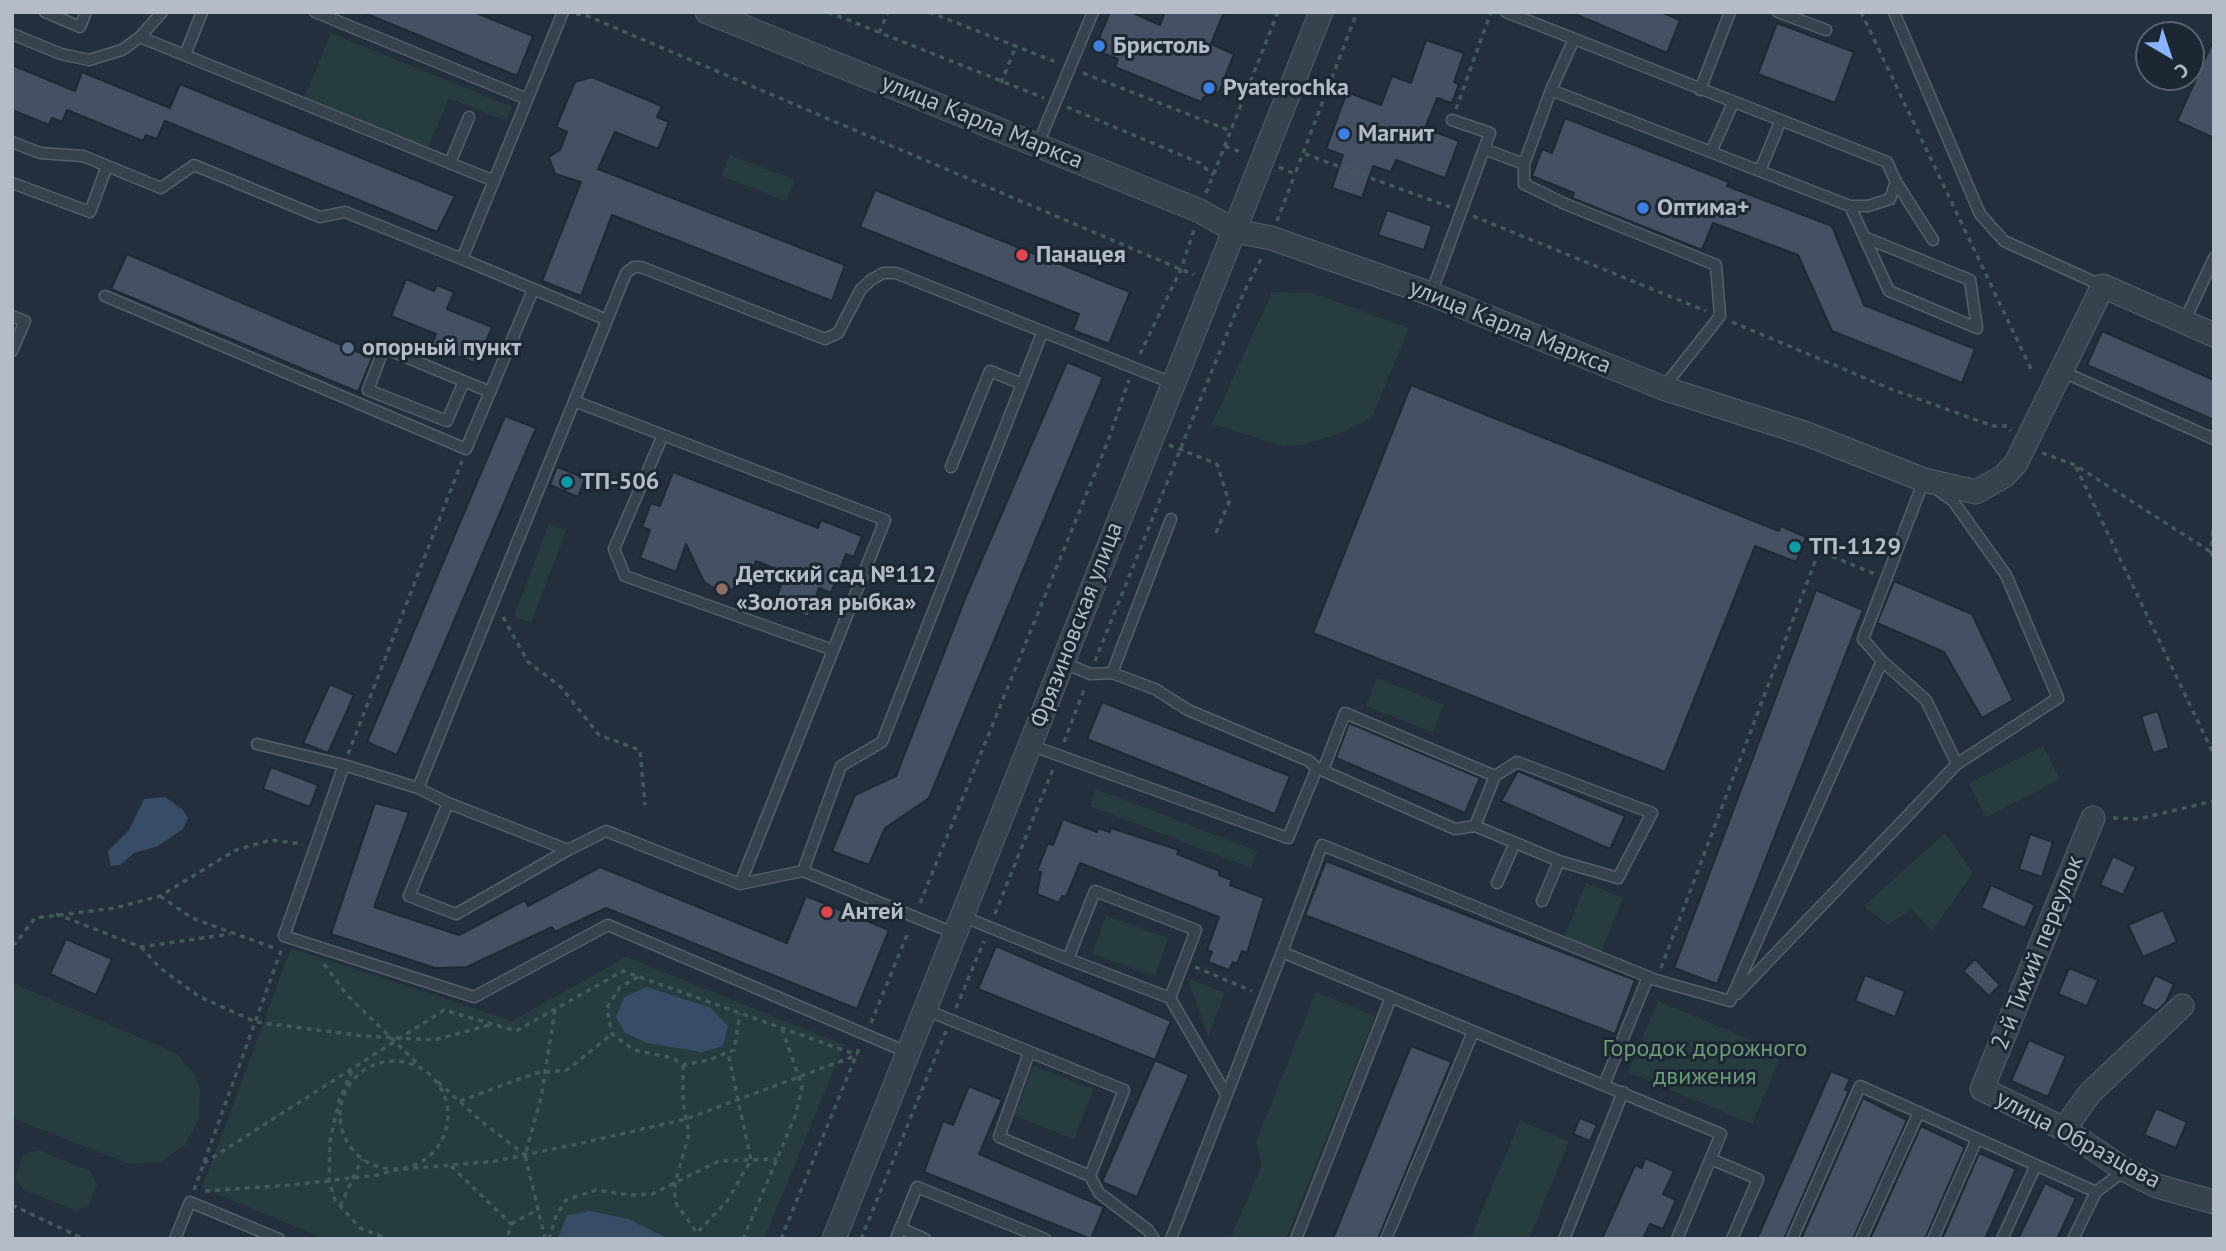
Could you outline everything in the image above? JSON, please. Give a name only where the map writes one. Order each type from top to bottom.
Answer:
[{"type":"street","name":"улица Карла Маркса","points":[[707,12],[1200,211],[1235,231],[1270,239],[1431,294],[1663,388],[1807,434],[1924,480],[1976,492],[2004,476],[2016,463],[2103,286]]},
{"type":"street","name":"Фрязиновская улица","points":[[834,1239],[1321,12]]},
{"type":"street","points":[[2103,286],[2214,335]]},
{"type":"street","name":"2-й Тихий переулок","points":[[1982,1089],[2093,818]]},
{"type":"street","points":[[2064,1129],[2090,1093],[2182,1006]]},
{"type":"street","name":"улица Образцова","points":[[1982,1089],[2064,1129],[2125,1170],[2157,1186],[2214,1202]]},
{"type":"lane","points":[[45,12],[80,27],[86,12]]},
{"type":"lane","points":[[12,34],[61,54],[89,60],[122,50],[140,37],[162,12]]},
{"type":"lane","points":[[185,55],[202,12]]},
{"type":"lane","points":[[315,12],[527,99]]},
{"type":"lane","points":[[1038,144],[1093,12]]},
{"type":"lane","points":[[1506,12],[1887,162],[1896,182],[1933,240]]},
{"type":"lane","points":[[1700,90],[1730,12]]},
{"type":"lane","points":[[1777,12],[1826,30]]},
{"type":"lane","points":[[1894,12],[1980,214],[2004,241],[2103,286]]},
{"type":"lane","points":[[462,260],[562,13]]},
{"type":"lane","points":[[140,37],[494,181]]},
{"type":"lane","points":[[1574,39],[1551,90],[1524,164],[1524,184],[1563,203],[1716,265],[1720,316],[1663,388]]},
{"type":"lane","points":[[1551,90],[1850,206],[1868,206],[1890,199],[1896,182]]},
{"type":"lane","points":[[1712,152],[1733,103]]},
{"type":"lane","points":[[450,163],[469,117]]},
{"type":"lane","points":[[1431,294],[1490,133],[1452,120]]},
{"type":"lane","points":[[1760,171],[1780,122]]},
{"type":"lane","points":[[12,142],[40,153],[83,156],[161,188],[194,165],[320,217],[345,212],[607,320]]},
{"type":"lane","points":[[1483,149],[1524,164]]},
{"type":"lane","points":[[12,183],[90,212],[107,166]]},
{"type":"lane","points":[[1850,206],[1864,237],[1889,291],[1977,328],[1970,280],[1864,237]]},
{"type":"lane","points":[[2184,322],[2214,258]]},
{"type":"lane","points":[[418,788],[626,273],[634,267],[641,267],[825,339],[833,338],[838,333],[861,289],[883,273],[896,273],[1042,334],[1172,383]]},
{"type":"lane","points":[[105,296],[466,449],[533,290]]},
{"type":"lane","points":[[12,316],[25,321],[12,351]]},
{"type":"lane","points":[[803,871],[841,766],[882,742],[1042,334]]},
{"type":"lane","points":[[464,381],[447,421],[368,390],[384,348],[491,391]]},
{"type":"lane","points":[[951,467],[990,371],[1022,384]]},
{"type":"lane","points":[[2062,371],[2214,439]]},
{"type":"lane","points":[[574,401],[885,520],[740,884]]},
{"type":"lane","points":[[663,435],[614,548],[625,576],[833,650]]},
{"type":"lane","points":[[1730,1001],[1957,764],[2058,698],[2006,575],[1953,501],[1924,480],[1864,639],[1882,661],[1926,700],[1957,764]]},
{"type":"lane","points":[[1112,673],[1171,519]]},
{"type":"lane","points":[[1730,1001],[1882,661]]},
{"type":"lane","points":[[1063,662],[1090,674],[1112,673],[1155,689],[1188,710],[1309,761],[1320,769],[1455,829],[1475,826],[1559,861],[1618,878],[1652,813],[1517,762],[1495,776],[1475,826]]},
{"type":"lane","points":[[1030,745],[1288,838],[1345,713],[1495,776]]},
{"type":"lane","points":[[257,744],[344,765],[418,788],[448,803],[568,850]]},
{"type":"lane","points":[[344,765],[284,936],[474,998],[608,925],[909,1053]]},
{"type":"lane","points":[[448,803],[409,896],[456,914],[606,831],[740,884],[803,871],[914,917],[960,926],[989,927],[1170,998],[1226,1094]]},
{"type":"lane","points":[[1497,883],[1515,843]]},
{"type":"lane","points":[[1171,1239],[1322,845],[1652,978],[1730,1001]]},
{"type":"lane","points":[[1542,901],[1559,861]]},
{"type":"lane","points":[[1068,959],[1095,891],[1196,930],[1170,998]]},
{"type":"lane","points":[[1282,952],[1721,1134],[1677,1239]]},
{"type":"lane","points":[[1604,1085],[1652,978]]},
{"type":"lane","points":[[1297,1239],[1391,997]]},
{"type":"lane","points":[[926,1010],[1124,1090],[1090,1176]]},
{"type":"lane","points":[[1386,1239],[1473,1032]]},
{"type":"lane","points":[[1029,1053],[999,1137],[1090,1176],[1099,1193],[1148,1230],[1154,1239]]},
{"type":"lane","points":[[1792,1239],[1860,1086],[2096,1192]]},
{"type":"lane","points":[[1563,1239],[1623,1092]]},
{"type":"lane","points":[[1861,1239],[1919,1112]]},
{"type":"lane","points":[[1933,1239],[1978,1139]]},
{"type":"lane","points":[[1711,1159],[1758,1179],[1732,1239]]},
{"type":"lane","points":[[2002,1239],[2036,1165]]},
{"type":"lane","points":[[2073,1239],[2096,1192],[2125,1170]]},
{"type":"lane","points":[[925,1239],[898,1233],[917,1187],[1045,1239]]},
{"type":"lane","points":[[175,1239],[190,1202],[279,1239]]},
{"type":"path","points":[[828,12],[1200,163],[1213,175]]},
{"type":"path","points":[[879,33],[888,12]]},
{"type":"path","points":[[781,1239],[1108,442],[1133,368],[1181,269],[1213,175],[1278,12]]},
{"type":"path","points":[[861,1239],[1243,294],[1270,239],[1305,154],[1357,12]]},
{"type":"path","points":[[1452,120],[1491,12]]},
{"type":"path","points":[[1861,12],[2031,369]]},
{"type":"path","points":[[562,13],[584,13],[1214,285],[1243,294]]},
{"type":"path","points":[[1001,83],[1016,46]]},
{"type":"path","points":[[1225,146],[1295,174]]},
{"type":"path","points":[[1305,154],[1461,211],[1891,389],[1993,426],[2007,426],[2024,446],[2075,465],[2211,552]]},
{"type":"path","points":[[1151,438],[1217,464],[1229,502],[1215,535]]},
{"type":"path","points":[[344,765],[466,449]]},
{"type":"path","points":[[2075,465],[2214,755]]},
{"type":"path","points":[[2214,521],[2211,552],[2214,562]]},
{"type":"path","points":[[1652,978],[1819,551],[1886,579]]},
{"type":"path","points":[[494,600],[528,662],[561,687],[598,735],[640,750],[645,805]]},
{"type":"path","points":[[2093,818],[2138,818],[2214,801]]},
{"type":"path","points":[[12,943],[15,944],[35,918],[115,908],[160,896],[236,850],[271,840],[315,846]]},
{"type":"path","points":[[160,896],[192,918],[282,951],[193,1192],[355,1178],[415,1165],[432,1154],[444,1138],[447,1108],[435,1080]]},
{"type":"path","points":[[54,914],[141,947],[160,968],[200,997],[256,1022],[397,1039],[434,1040],[495,1024]]},
{"type":"path","points":[[141,947],[230,934]]},
{"type":"path","points":[[310,945],[347,995],[397,1039],[420,1067],[525,1155]]},
{"type":"path","points":[[1183,962],[1264,996]]},
{"type":"path","points":[[204,1163],[444,1010],[516,1031],[623,971],[857,1055]]},
{"type":"path","points":[[638,977],[620,987],[607,1008],[612,1034],[634,1050],[673,1058],[683,1065],[728,1053],[734,1050],[740,1014]]},
{"type":"path","points":[[547,1239],[525,1155],[545,1073],[555,1010]]},
{"type":"path","points":[[743,1239],[796,1114],[802,1086],[782,1029]]},
{"type":"path","points":[[460,1101],[545,1073],[567,1070],[612,1034]]},
{"type":"path","points":[[683,1065],[682,1102],[689,1134],[675,1183],[675,1202],[697,1233],[728,1200],[751,1160],[728,1053]]},
{"type":"path","points":[[420,1067],[401,1062],[380,1063],[362,1072],[349,1086],[341,1105],[341,1125],[348,1144],[362,1159],[377,1167],[395,1170],[451,1166],[525,1155],[686,1119],[857,1055]]},
{"type":"path","points":[[353,1069],[339,1101],[330,1141],[329,1181],[340,1206],[360,1228],[388,1239]]},
{"type":"path","points":[[340,1206],[362,1159]]},
{"type":"path","points":[[547,1239],[566,1200],[596,1190],[629,1195],[652,1194],[719,1161],[777,1159]]},
{"type":"path","points":[[451,1166],[511,1224]]},
{"type":"path","points":[[12,1205],[84,1239]]},
{"type":"path","points":[[507,1239],[511,1224],[539,1209]]},
{"type":"green space","points":[[331,33],[512,107],[506,121],[449,98],[428,148],[304,98]]},
{"type":"green space","points":[[730,155],[795,180],[786,201],[721,176]]},
{"type":"green space","points":[[1272,292],[1312,293],[1409,328],[1372,417],[1338,434],[1302,445],[1284,446],[1212,424]]},
{"type":"green space","points":[[549,524],[566,531],[531,623],[514,616]]},
{"type":"green space","points":[[1377,678],[1444,705],[1433,732],[1366,706]]},
{"type":"green space","points":[[2043,746],[2060,779],[1986,817],[1969,783]]},
{"type":"green space","points":[[1096,789],[1257,851],[1251,868],[1090,806]]},
{"type":"green space","points":[[1945,833],[1973,873],[1932,931],[1911,909],[1888,925],[1864,906]]},
{"type":"green space","points":[[1586,883],[1623,898],[1600,954],[1563,939]]},
{"type":"green space","points":[[1106,916],[1168,938],[1155,976],[1092,954]]},
{"type":"green space","points":[[291,948],[512,1021],[626,957],[844,1045],[764,1239],[325,1239],[202,1188]]},
{"type":"green space","points":[[1188,979],[1225,993],[1208,1036]]},
{"type":"green space","points":[[12,983],[176,1053],[195,1075],[200,1090],[199,1119],[185,1145],[160,1162],[130,1164],[12,1118]]},
{"type":"green space","points":[[1316,992],[1375,1016],[1286,1239],[1230,1239],[1262,1165],[1256,1142]]},
{"type":"green space","name":"Городок дорожного движения","points":[[1658,1001],[1782,1053],[1752,1124],[1628,1072]]},
{"type":"green space","points":[[1033,1066],[1093,1089],[1074,1139],[1014,1116]]},
{"type":"green space","points":[[1520,1121],[1569,1141],[1529,1239],[1470,1239]]},
{"type":"green space","points":[[38,1150],[90,1171],[97,1185],[88,1206],[75,1210],[24,1190],[15,1178],[23,1155]]},
{"type":"water","points":[[165,797],[183,810],[188,818],[183,829],[158,846],[134,853],[120,865],[111,866],[108,851],[129,830],[144,799]]},
{"type":"water","points":[[647,987],[711,1008],[728,1026],[723,1046],[702,1052],[648,1043],[625,1033],[616,1017],[624,997]]},
{"type":"water","points":[[590,1211],[628,1219],[669,1239],[558,1239],[567,1215]]},
{"type":"building","points":[[362,12],[474,12],[533,36],[517,76]]},
{"type":"building","points":[[1110,12],[1131,12],[1160,25],[1165,12],[1224,12],[1211,44],[1234,54],[1219,92],[1204,97],[1201,102],[1115,67],[1118,59],[1094,50]]},
{"type":"building","points":[[1570,12],[1661,12],[1680,20],[1667,53]]},
{"type":"building","points":[[1777,23],[1854,52],[1835,103],[1758,74]]},
{"type":"building","points":[[2214,39],[2214,138],[2177,121],[2191,91],[2205,91],[2205,59]]},
{"type":"building","points":[[1426,40],[1464,53],[1454,82],[1459,84],[1452,103],[1437,98],[1425,128],[1459,141],[1445,178],[1396,160],[1391,172],[1373,166],[1362,198],[1332,188],[1343,155],[1326,149],[1347,92],[1381,105],[1392,76],[1411,83]]},
{"type":"building","points":[[12,65],[75,91],[82,72],[170,108],[180,84],[455,196],[437,232],[165,121],[157,139],[146,135],[143,141],[67,110],[62,122],[52,118],[49,125],[12,110]]},
{"type":"building","points":[[592,77],[662,106],[657,117],[669,122],[658,149],[615,132],[598,169],[845,265],[832,301],[612,215],[581,296],[542,281],[581,182],[555,174],[549,157],[560,150],[567,132],[556,127],[575,82]]},
{"type":"building","points":[[1565,118],[1729,182],[1727,186],[1832,226],[1864,305],[1975,349],[1962,383],[1832,331],[1798,255],[1713,223],[1702,250],[1572,198],[1574,193],[1532,176],[1542,149],[1552,153]]},
{"type":"building","points":[[875,190],[1130,292],[1109,344],[1073,330],[1079,314],[860,227]]},
{"type":"building","points":[[1387,210],[1432,226],[1424,250],[1378,235]]},
{"type":"building","points":[[127,254],[372,358],[358,392],[111,289]]},
{"type":"building","points":[[406,279],[434,291],[437,285],[454,292],[447,309],[492,327],[477,364],[450,353],[448,358],[430,350],[436,334],[391,316]]},
{"type":"building","points":[[2102,331],[2214,380],[2214,420],[2087,365]]},
{"type":"building","points":[[1067,362],[1103,377],[929,798],[885,828],[869,865],[832,851],[855,795],[896,776],[967,594]]},
{"type":"building","points":[[1411,385],[1779,531],[1781,526],[1806,537],[1796,562],[1755,546],[1665,772],[1313,633]]},
{"type":"building","points":[[505,416],[536,428],[397,755],[367,742]]},
{"type":"building","name":"ТП-506","points":[[557,467],[585,478],[578,497],[550,485]]},
{"type":"building","points":[[673,472],[818,528],[821,520],[862,536],[854,557],[846,554],[831,593],[819,588],[808,617],[774,603],[786,573],[756,561],[751,572],[744,569],[737,587],[727,591],[715,589],[704,582],[686,544],[676,572],[640,558],[650,530],[642,527],[651,503],[660,506]]},
{"type":"building","points":[[1894,581],[1972,614],[2013,700],[1982,718],[1944,652],[1877,623]]},
{"type":"building","points":[[1816,590],[1863,610],[1717,984],[1674,968]]},
{"type":"building","points":[[330,684],[354,695],[328,753],[303,743]]},
{"type":"building","points":[[1102,702],[1290,776],[1275,814],[1087,739]]},
{"type":"building","points":[[2158,711],[2169,748],[2153,753],[2141,716]]},
{"type":"building","points":[[1349,723],[1480,778],[1465,813],[1336,758]]},
{"type":"building","points":[[271,767],[318,785],[310,807],[263,789]]},
{"type":"building","points":[[1518,771],[1625,816],[1610,849],[1501,801]]},
{"type":"building","points":[[375,803],[409,812],[374,907],[459,935],[525,900],[528,906],[600,867],[787,943],[806,896],[889,930],[857,1009],[606,908],[555,932],[552,927],[467,967],[435,968],[331,934]]},
{"type":"building","points":[[1063,819],[1097,832],[1098,828],[1110,832],[1111,828],[1179,850],[1177,854],[1220,871],[1219,875],[1232,880],[1230,885],[1264,898],[1247,953],[1242,951],[1237,964],[1233,962],[1229,970],[1208,962],[1212,952],[1207,950],[1219,917],[1080,863],[1066,897],[1062,896],[1059,903],[1037,894],[1041,872],[1037,871],[1048,843],[1053,845]]},
{"type":"building","points":[[2030,834],[2053,842],[2042,877],[2019,869]]},
{"type":"building","points":[[2113,856],[2136,867],[2123,895],[2100,885]]},
{"type":"building","points":[[1326,861],[1635,980],[1615,1034],[1305,915]]},
{"type":"building","points":[[1991,885],[2035,905],[2025,928],[1981,908]]},
{"type":"building","points":[[2163,910],[2177,942],[2143,957],[2128,925]]},
{"type":"building","points":[[66,939],[112,959],[96,995],[50,974]]},
{"type":"building","points":[[996,946],[1171,1021],[1155,1060],[978,989]]},
{"type":"building","points":[[1975,959],[2000,985],[1989,996],[1963,971]]},
{"type":"building","points":[[2069,968],[2098,980],[2087,1006],[2058,994]]},
{"type":"building","points":[[1865,975],[1905,991],[1895,1017],[1855,1001]]},
{"type":"building","points":[[2155,975],[2174,984],[2166,1002],[2157,1011],[2141,1004]]},
{"type":"building","points":[[2029,1040],[2066,1056],[2048,1097],[2011,1081]]},
{"type":"building","points":[[1411,1046],[1452,1062],[1378,1239],[1333,1239]]},
{"type":"building","points":[[1155,1060],[1189,1075],[1137,1197],[1102,1182]]},
{"type":"building","points":[[1831,1071],[1850,1079],[1845,1090],[1849,1091],[1784,1239],[1757,1239]]},
{"type":"building","points":[[969,1086],[1002,1100],[979,1154],[1104,1207],[1091,1239],[924,1172],[943,1121],[953,1125]]},
{"type":"building","points":[[1863,1098],[1907,1120],[1853,1239],[1801,1239]]},
{"type":"building","points":[[2156,1108],[2187,1122],[2176,1148],[2144,1135]]},
{"type":"building","points":[[1580,1118],[1597,1125],[1590,1141],[1573,1134]]},
{"type":"building","points":[[1921,1126],[1965,1147],[1925,1239],[1870,1239]]},
{"type":"building","points":[[1979,1153],[2016,1169],[1985,1239],[1942,1239]]},
{"type":"building","points":[[1645,1158],[1674,1171],[1663,1194],[1676,1200],[1663,1229],[1650,1224],[1643,1239],[1602,1239],[1635,1165],[1642,1168]]},
{"type":"building","points":[[2045,1183],[2076,1198],[2057,1239],[2018,1239]]},
{"type":"place","name":"Бристоль","points":[[1099,46]]},
{"type":"place","name":"Pyaterochka","points":[[1209,88]]},
{"type":"place","name":"Магнит","points":[[1344,134]]},
{"type":"place","name":"Оптима+","points":[[1643,208]]},
{"type":"place","name":"Панацея","points":[[1022,255]]},
{"type":"place","name":"опорный пункт","points":[[348,348]]},
{"type":"place","name":"ТП-506","points":[[567,482]]},
{"type":"place","name":"ТП-1129","points":[[1795,547]]},
{"type":"place","name":"Детский сад №112 «Золотая рыбка»","points":[[722,589]]},
{"type":"place","name":"Антей","points":[[827,912]]}]
